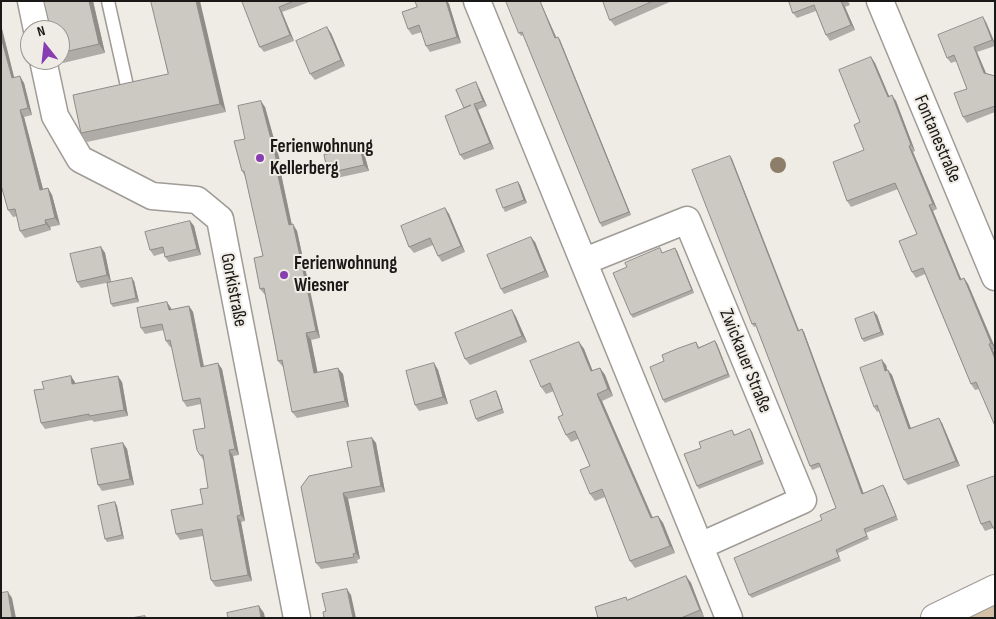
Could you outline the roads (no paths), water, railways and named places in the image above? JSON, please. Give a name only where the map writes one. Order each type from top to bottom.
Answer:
[{"type":"main road","points":[[934,618],[995,590]]},
{"type":"street","points":[[31,1],[35,20]]},
{"type":"street","points":[[477,1],[585,261],[729,618]]},
{"type":"street","name":"Fontanestraße","points":[[880,1],[995,277]]},
{"type":"street","name":"Gorkistraße","points":[[45,70],[55,116],[80,159],[152,196],[196,200],[220,219],[297,618]]},
{"type":"street","name":"Zwickauer Straße","points":[[585,261],[687,220],[803,500],[700,546]]},
{"type":"lane","points":[[108,1],[127,86]]},
{"type":"place","name":"Ferienwohnung Kellerberg","points":[[260,158]]},
{"type":"place","name":"Ferienwohnung Wiesner","points":[[284,275]]}]
